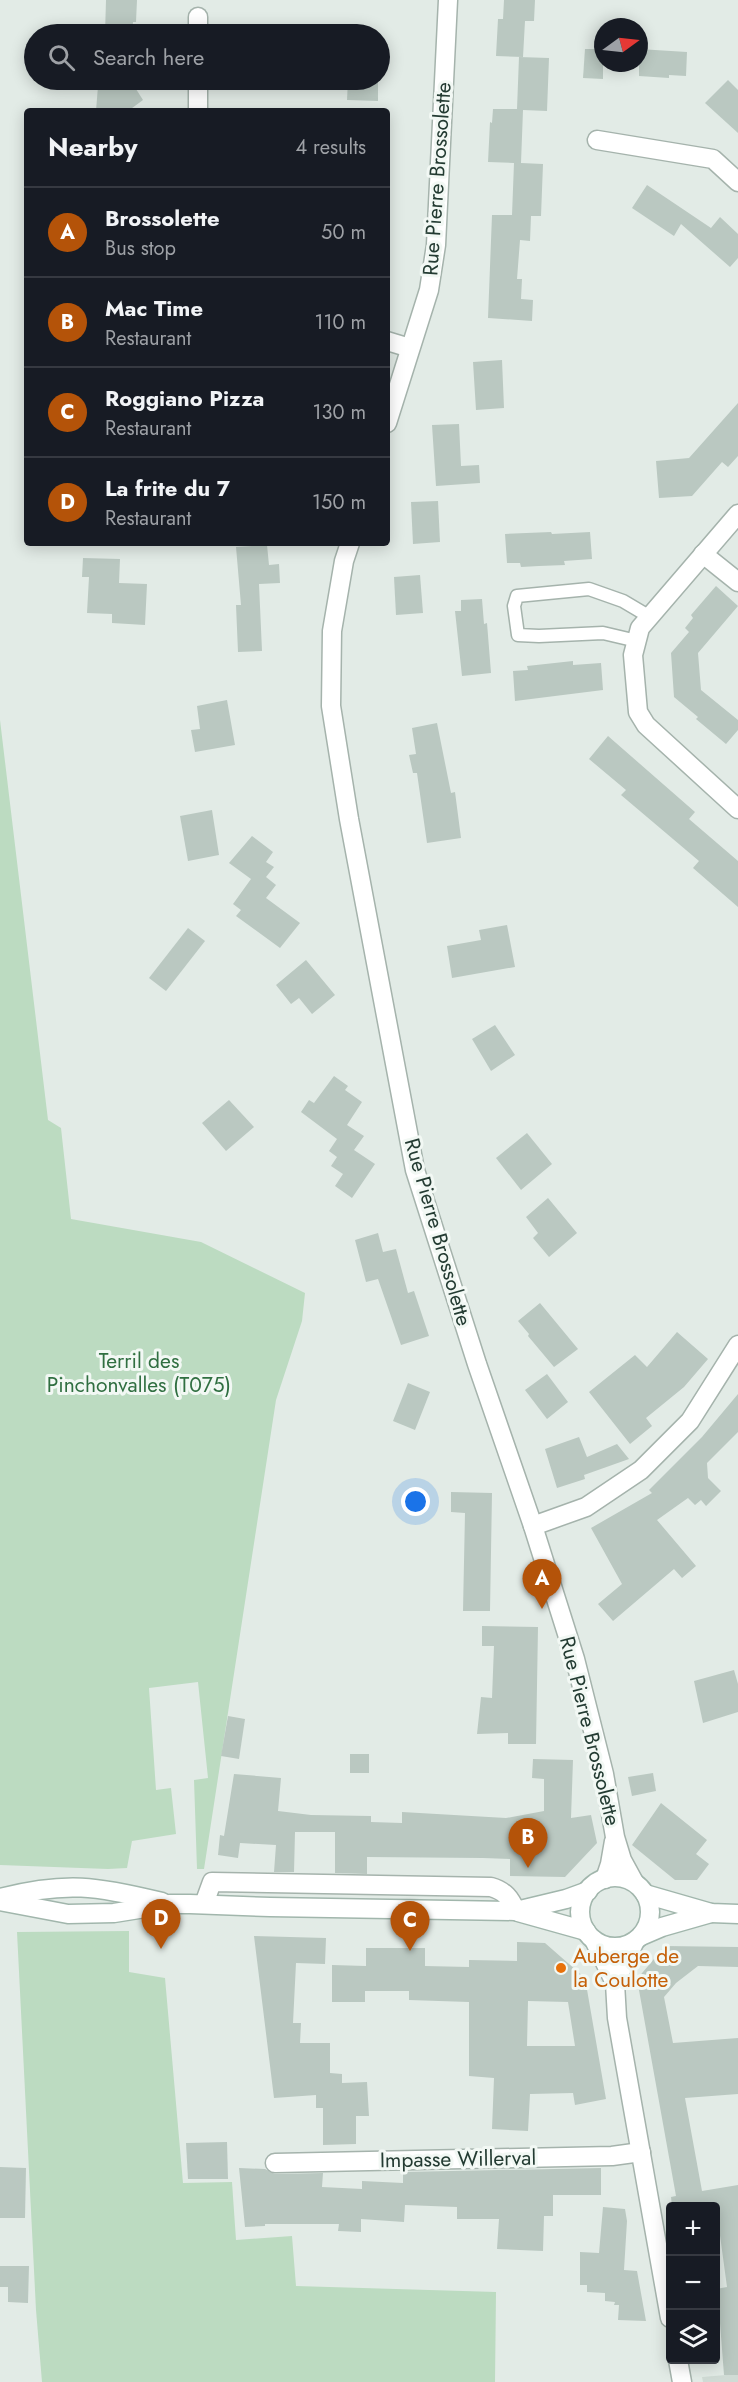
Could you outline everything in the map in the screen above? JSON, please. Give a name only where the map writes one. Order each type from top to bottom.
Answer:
[{"type":"street","name":"Rue Pierre Brossolette","points":[[390,414],[429,290],[436,245],[448,0]]},
{"type":"street","points":[[198,90],[198,108]]},
{"type":"street","points":[[597,140],[713,159],[738,182]]},
{"type":"street","points":[[390,342],[411,348]]},
{"type":"street","points":[[738,514],[640,628],[633,655],[638,712],[646,725],[738,809]]},
{"type":"street","name":"Rue Pierre Brossolette","points":[[349,546],[344,561],[332,630],[331,706],[352,831],[416,1170],[477,1364],[533,1526],[575,1659],[604,1774],[615,1837],[622,1860],[639,1888]]},
{"type":"street","points":[[703,554],[738,582]]},
{"type":"street","points":[[533,1526],[586,1507],[641,1470],[690,1421],[738,1345]]},
{"type":"street","name":"Rue Pierre Brossolette","points":[[605,1879],[615,1837]]},
{"type":"street","points":[[0,1899],[68,1914],[114,1913],[170,1904],[516,1911],[566,1899],[588,1891],[605,1879],[620,1877],[639,1888],[711,1913],[738,1914]]},
{"type":"street","points":[[0,1899],[28,1890],[68,1886],[106,1889],[170,1904]]},
{"type":"street","points":[[615,1983],[650,1917],[650,1905],[639,1888]]},
{"type":"street","points":[[588,1891],[581,1903],[580,1917],[615,1983],[617,2018],[669,2310]]},
{"type":"street","points":[[516,1911],[590,1935],[606,1946],[621,1947],[662,1927],[711,1913]]},
{"type":"street","name":"Impasse Willerval","points":[[275,2163],[612,2156],[641,2152]]},
{"type":"street","points":[[679,2364],[682,2382]]},
{"type":"lane","points":[[637,641],[603,633],[539,636],[518,634],[514,606],[517,596],[589,589],[623,601],[650,617]]},
{"type":"shaded area","points":[[738,2374],[738,2382],[703,2382],[702,2377]]},
{"type":"green space","name":"Terril des Pinchonvalles (T075)","points":[[0,720],[48,1120],[61,1128],[71,1219],[201,1242],[305,1293],[302,1321],[276,1400],[204,1869],[197,1869],[194,1780],[208,1778],[198,1682],[149,1688],[156,1790],[171,1788],[176,1834],[132,1841],[127,1868],[0,1865]]},
{"type":"green space","points":[[129,1931],[129,1972],[165,1978],[183,2183],[232,2182],[236,2240],[292,2236],[296,2286],[496,2292],[495,2382],[42,2382],[36,2310],[17,1932]]},
{"type":"building","points":[[106,0],[137,0],[136,22],[105,24]]},
{"type":"building","points":[[504,0],[535,0],[534,21],[525,21],[523,57],[496,56],[498,19],[503,19]]},
{"type":"building","points":[[585,49],[594,49],[594,72],[603,72],[603,79],[583,78]]},
{"type":"building","points":[[648,50],[687,52],[686,76],[669,75],[669,78],[639,76],[639,72],[648,72]]},
{"type":"building","points":[[519,57],[549,58],[547,111],[523,110],[521,163],[543,164],[541,216],[531,216],[530,241],[520,240],[517,279],[522,279],[521,299],[533,300],[532,321],[488,318],[492,215],[512,215],[514,163],[488,162],[490,122],[492,123],[493,109],[517,109]]},
{"type":"building","points":[[728,80],[738,90],[738,133],[705,103]]},
{"type":"building","points":[[98,90],[137,90],[143,100],[132,108],[96,108]]},
{"type":"building","points":[[348,90],[378,90],[378,101],[347,100]]},
{"type":"building","points":[[647,185],[711,228],[720,217],[738,234],[738,258],[730,267],[681,224],[674,236],[632,208]]},
{"type":"building","points":[[502,360],[504,408],[476,410],[473,362]]},
{"type":"building","points":[[738,403],[738,456],[728,467],[722,462],[692,496],[659,498],[656,461],[689,458]]},
{"type":"building","points":[[459,424],[461,466],[479,465],[480,483],[436,486],[432,425]]},
{"type":"building","points":[[438,501],[440,542],[413,544],[411,502]]},
{"type":"building","points":[[551,532],[552,534],[590,532],[592,559],[564,561],[565,565],[521,567],[520,563],[507,563],[505,534]]},
{"type":"building","points":[[267,546],[269,565],[279,564],[280,583],[259,584],[262,651],[238,652],[236,605],[241,605],[236,547]]},
{"type":"building","points":[[83,558],[120,559],[119,583],[147,584],[145,625],[112,623],[112,614],[87,613],[89,577],[82,577]]},
{"type":"building","points":[[420,575],[423,613],[396,615],[394,577]]},
{"type":"building","points":[[716,586],[738,606],[698,653],[701,690],[738,720],[738,730],[726,744],[674,697],[671,653],[689,632],[685,628],[693,618],[691,615]]},
{"type":"building","points":[[482,599],[484,624],[487,623],[491,673],[462,676],[455,611],[461,611],[461,600]]},
{"type":"building","points":[[573,661],[573,665],[601,663],[603,690],[515,701],[513,671],[528,670],[527,666]]},
{"type":"building","points":[[227,700],[235,745],[195,752],[191,730],[200,729],[197,706]]},
{"type":"building","points":[[437,723],[451,793],[455,792],[461,838],[427,843],[417,773],[413,773],[409,755],[416,754],[412,728]]},
{"type":"building","points":[[608,736],[695,812],[689,819],[738,861],[738,907],[693,868],[699,861],[621,795],[626,790],[589,759]]},
{"type":"building","points":[[212,810],[219,855],[188,861],[180,816]]},
{"type":"building","points":[[252,836],[273,852],[266,862],[274,867],[266,877],[276,885],[266,898],[300,923],[280,948],[236,916],[241,910],[233,904],[251,879],[229,863]]},
{"type":"building","points":[[507,925],[515,967],[452,978],[447,946],[481,940],[479,930]]},
{"type":"building","points":[[188,928],[205,941],[166,991],[149,978]]},
{"type":"building","points":[[306,960],[335,995],[312,1014],[299,998],[291,1004],[276,985]]},
{"type":"building","points":[[495,1025],[515,1055],[491,1071],[472,1039]]},
{"type":"building","points":[[334,1076],[348,1086],[345,1090],[362,1102],[347,1125],[364,1136],[354,1150],[375,1164],[352,1198],[335,1186],[343,1174],[331,1166],[337,1157],[329,1151],[337,1139],[301,1112],[309,1100],[314,1103]]},
{"type":"building","points":[[229,1100],[254,1127],[226,1151],[202,1123]]},
{"type":"building","points":[[527,1133],[552,1164],[521,1190],[496,1158]]},
{"type":"building","points":[[548,1198],[577,1233],[549,1257],[533,1238],[538,1233],[526,1217]]},
{"type":"building","points":[[378,1233],[383,1252],[396,1249],[408,1293],[414,1291],[429,1336],[401,1345],[378,1279],[366,1282],[355,1240]]},
{"type":"building","points":[[540,1303],[578,1349],[554,1367],[518,1321]]},
{"type":"building","points":[[677,1332],[708,1359],[684,1387],[646,1418],[652,1426],[630,1444],[589,1392],[635,1355],[647,1367]]},
{"type":"building","points":[[547,1374],[568,1402],[547,1419],[525,1390]]},
{"type":"building","points":[[408,1383],[430,1392],[415,1430],[393,1421]]},
{"type":"building","points":[[738,1394],[738,1432],[707,1463],[708,1478],[721,1491],[706,1506],[701,1500],[695,1505],[688,1498],[657,1520],[696,1566],[682,1578],[674,1569],[613,1621],[598,1604],[622,1584],[591,1528],[652,1493],[649,1490],[702,1437]]},
{"type":"building","points":[[579,1437],[587,1457],[617,1444],[629,1459],[584,1475],[585,1479],[557,1488],[545,1449]]},
{"type":"building","points":[[451,1492],[492,1493],[490,1611],[463,1611],[465,1513],[451,1512]]},
{"type":"building","points":[[482,1626],[538,1627],[536,1744],[508,1744],[508,1733],[477,1734],[481,1697],[492,1698],[494,1646],[482,1646]]},
{"type":"building","points":[[734,1670],[738,1684],[738,1712],[703,1723],[694,1681]]},
{"type":"building","points":[[228,1716],[245,1719],[239,1759],[221,1756]]},
{"type":"building","points":[[350,1754],[369,1754],[369,1773],[350,1773]]},
{"type":"building","points":[[533,1759],[573,1760],[571,1818],[591,1815],[597,1843],[565,1877],[510,1876],[510,1859],[483,1858],[367,1857],[367,1874],[335,1873],[335,1832],[295,1832],[294,1872],[274,1872],[276,1845],[240,1843],[238,1858],[218,1855],[220,1835],[224,1836],[234,1774],[281,1778],[278,1811],[311,1815],[371,1816],[371,1822],[402,1823],[402,1812],[506,1818],[544,1811],[544,1779],[532,1778]]},
{"type":"building","points":[[653,1773],[656,1791],[632,1796],[628,1777]]},
{"type":"building","points":[[661,1803],[707,1840],[696,1854],[709,1864],[697,1880],[675,1880],[632,1845]]},
{"type":"building","points":[[254,1936],[326,1938],[325,1964],[296,1963],[293,2023],[301,2023],[300,2043],[330,2043],[330,2073],[342,2074],[342,2083],[367,2082],[369,2116],[356,2116],[356,2144],[323,2145],[323,2108],[316,2108],[316,2095],[274,2098]]},
{"type":"building","points":[[517,1942],[545,1943],[585,1978],[606,2099],[575,2105],[573,2093],[530,2094],[528,2131],[492,2129],[494,2078],[469,2076],[469,2002],[409,2000],[409,1991],[365,1991],[365,2002],[332,2002],[332,1965],[366,1966],[366,1948],[425,1948],[425,1966],[469,1967],[469,1960],[517,1961]],"holes":[[[528,2001],[568,2002],[575,2046],[527,2046]]]},
{"type":"building","points":[[665,1946],[738,1947],[738,1967],[698,1966],[676,1983],[664,1997],[673,2043],[738,2038],[738,2094],[685,2098],[702,2191],[738,2185],[738,2375],[724,2375],[720,2288],[727,2287],[720,2235],[720,2202],[672,2202],[671,2197],[676,2196],[637,1979]]},
{"type":"building","points":[[227,2142],[228,2179],[188,2179],[186,2143]]},
{"type":"building","points":[[0,2167],[26,2168],[25,2218],[0,2218]]},
{"type":"building","points":[[239,2168],[265,2169],[275,2174],[323,2173],[322,2187],[362,2189],[362,2181],[403,2183],[403,2172],[601,2168],[601,2195],[553,2195],[553,2216],[544,2216],[543,2251],[497,2249],[499,2219],[457,2219],[457,2207],[405,2205],[404,2222],[361,2219],[361,2232],[338,2231],[339,2224],[265,2224],[265,2226],[245,2227]]},
{"type":"building","points":[[603,2207],[625,2209],[627,2221],[624,2270],[637,2271],[646,2321],[618,2320],[619,2305],[605,2301],[605,2293],[587,2292],[587,2285],[580,2285],[580,2252],[599,2253]]},
{"type":"building","points":[[0,2266],[29,2266],[28,2303],[8,2302],[8,2287],[0,2287]]},
{"type":"place","name":"Brossolette","points":[[542,1609]]},
{"type":"place","name":"Mac Time","points":[[528,1868]]},
{"type":"place","name":"La frite du 7","points":[[161,1949]]},
{"type":"place","name":"Roggiano Pizza","points":[[410,1951]]},
{"type":"place","name":"Auberge de la Coulotte","points":[[561,1968]]}]
